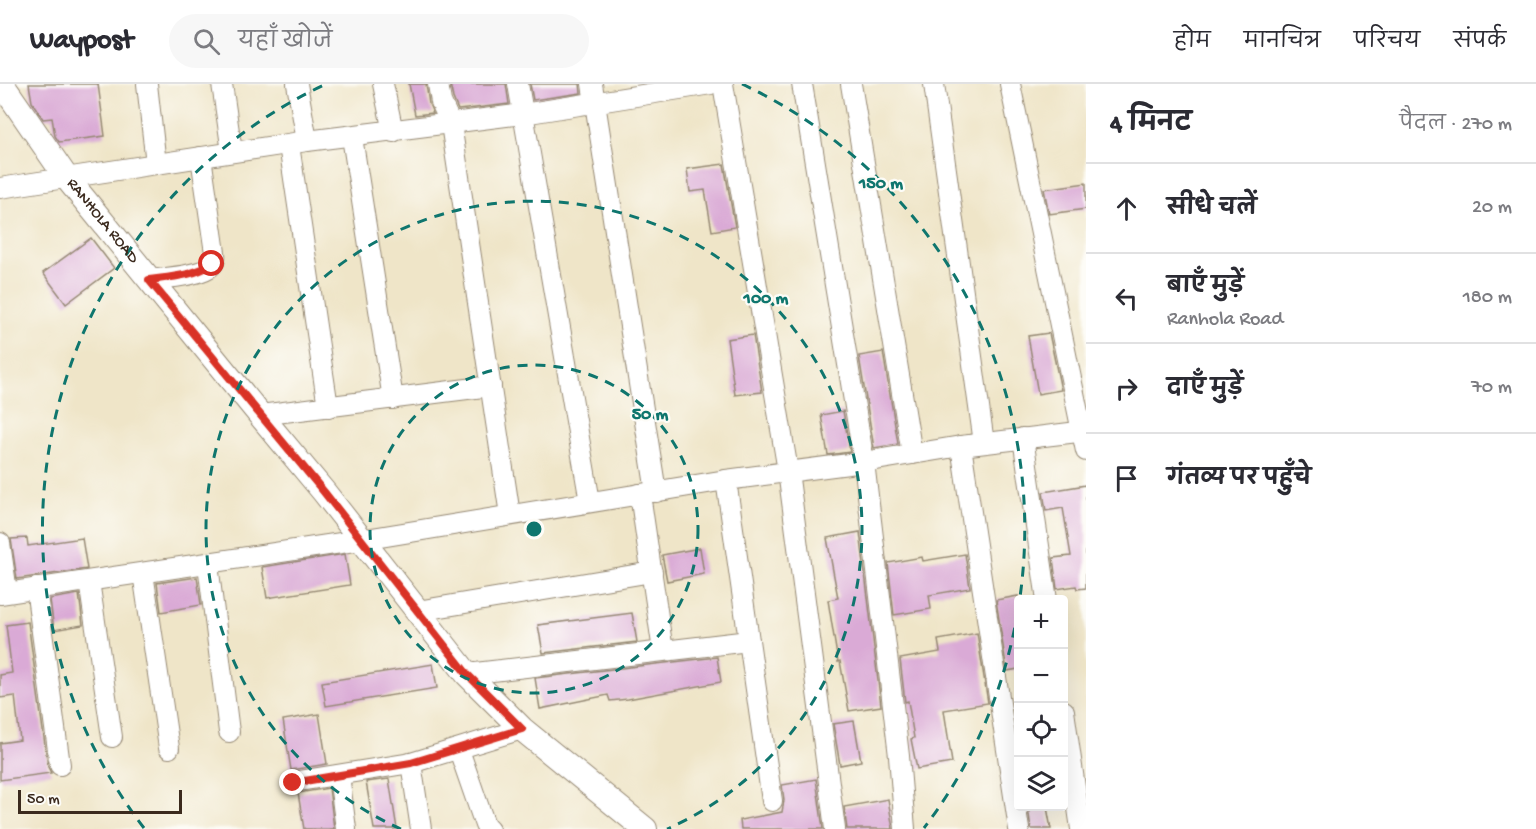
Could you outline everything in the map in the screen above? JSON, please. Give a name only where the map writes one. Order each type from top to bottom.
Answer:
[{"type":"street","name":"RANHOLA ROAD","points":[[2,84],[66,177],[324,492],[467,674],[522,729],[645,829]]},
{"type":"street","points":[[147,84],[156,164]]},
{"type":"street","points":[[222,84],[232,152]]},
{"type":"street","points":[[297,84],[298,143],[328,407]]},
{"type":"street","points":[[383,84],[393,132]]},
{"type":"street","points":[[438,84],[441,102],[451,124],[510,515]]},
{"type":"street","points":[[518,84],[590,502]]},
{"type":"street","points":[[0,188],[232,152],[523,114],[593,93],[711,84]]},
{"type":"street","points":[[723,84],[788,471],[835,829]]},
{"type":"street","points":[[802,84],[864,462],[899,756],[905,829]]},
{"type":"street","points":[[851,84],[912,454]]},
{"type":"street","points":[[934,84],[984,443]]},
{"type":"street","points":[[0,543],[4,593],[208,564],[726,480],[864,462],[961,446],[1023,438],[1085,438],[1010,84]]},
{"type":"street","points":[[593,93],[648,493],[652,572],[663,651]]},
{"type":"street","points":[[352,136],[393,399]]},
{"type":"street","points":[[149,280],[204,270],[212,264],[215,257],[201,157]]},
{"type":"street","points":[[260,415],[491,386]]},
{"type":"street","points":[[1023,438],[1046,595]]},
{"type":"street","points":[[961,446],[1018,829]]},
{"type":"street","points":[[726,480],[772,801]]},
{"type":"street","points":[[208,564],[229,732]]},
{"type":"street","points":[[417,611],[652,572]]},
{"type":"street","points":[[143,573],[169,748]]},
{"type":"street","points":[[89,581],[112,737]]},
{"type":"street","points":[[36,588],[60,765]]},
{"type":"street","points":[[467,674],[749,641]]},
{"type":"street","points":[[293,783],[411,763],[522,729]]},
{"type":"street","points":[[1068,739],[1081,829]]},
{"type":"street","points":[[459,750],[485,825],[489,829]]},
{"type":"street","points":[[411,763],[421,829]]},
{"type":"street","points":[[339,775],[346,829]]},
{"type":"building","points":[[29,84],[98,84],[105,136],[59,142],[55,136],[52,118],[43,119],[32,102]]},
{"type":"building","points":[[409,84],[426,84],[433,113],[415,115]]},
{"type":"building","points":[[450,84],[506,84],[509,104],[458,110]]},
{"type":"building","points":[[530,84],[580,84],[581,93],[533,100]]},
{"type":"building","points":[[724,164],[735,227],[712,231],[705,190],[690,192],[687,169]]},
{"type":"building","points":[[1086,183],[1086,209],[1049,214],[1044,189]]},
{"type":"building","points":[[91,238],[114,268],[66,304],[43,273]]},
{"type":"building","points":[[1049,333],[1061,390],[1038,394],[1028,336]]},
{"type":"building","points":[[753,335],[762,392],[735,395],[727,339]]},
{"type":"building","points":[[883,352],[898,444],[874,448],[859,356]]},
{"type":"building","points":[[843,411],[850,452],[828,455],[821,415]]},
{"type":"building","points":[[1086,485],[1086,588],[1077,589],[1076,586],[1057,589],[1053,558],[1071,556],[1063,508],[1046,511],[1043,492]]},
{"type":"building","points":[[860,532],[881,706],[849,711],[828,600],[838,598],[827,538]]},
{"type":"building","points":[[27,538],[28,546],[82,538],[87,569],[17,579],[11,539]]},
{"type":"building","points":[[700,548],[704,574],[667,581],[662,555]]},
{"type":"building","points":[[345,554],[350,585],[267,598],[262,567]]},
{"type":"building","points":[[965,554],[970,588],[929,595],[931,609],[894,615],[888,563],[922,557],[923,561]]},
{"type":"building","points":[[197,577],[201,605],[161,612],[157,583]]},
{"type":"building","points":[[79,594],[83,625],[54,630],[50,599]]},
{"type":"building","points":[[1014,597],[1014,670],[1007,671],[996,600]]},
{"type":"building","points":[[632,613],[637,642],[543,653],[538,625]]},
{"type":"building","points":[[28,622],[48,767],[51,773],[0,780],[0,743],[20,740],[15,696],[0,698],[0,675],[12,673],[6,625]]},
{"type":"building","points":[[977,633],[988,703],[944,710],[952,763],[917,769],[900,659],[940,652],[938,640]]},
{"type":"building","points":[[717,657],[721,682],[628,699],[610,701],[608,695],[540,709],[535,678]]},
{"type":"building","points":[[433,664],[437,688],[326,706],[322,682]]},
{"type":"building","points":[[319,714],[327,764],[291,770],[283,720]]},
{"type":"building","points":[[854,721],[861,761],[840,765],[833,724]]},
{"type":"building","points":[[389,779],[397,829],[374,829],[366,782]]},
{"type":"building","points":[[816,779],[823,829],[741,829],[740,820],[782,812],[784,800],[782,785]]},
{"type":"building","points":[[329,788],[334,829],[304,829],[298,793]]},
{"type":"building","points":[[888,799],[893,829],[847,829],[844,807]]},
{"type":"building","points":[[1029,811],[1048,811],[1051,829],[1031,829]]},
{"type":"route","points":[[212,264],[204,270],[149,280],[324,492],[467,674],[522,729],[411,763],[293,783]]}]
